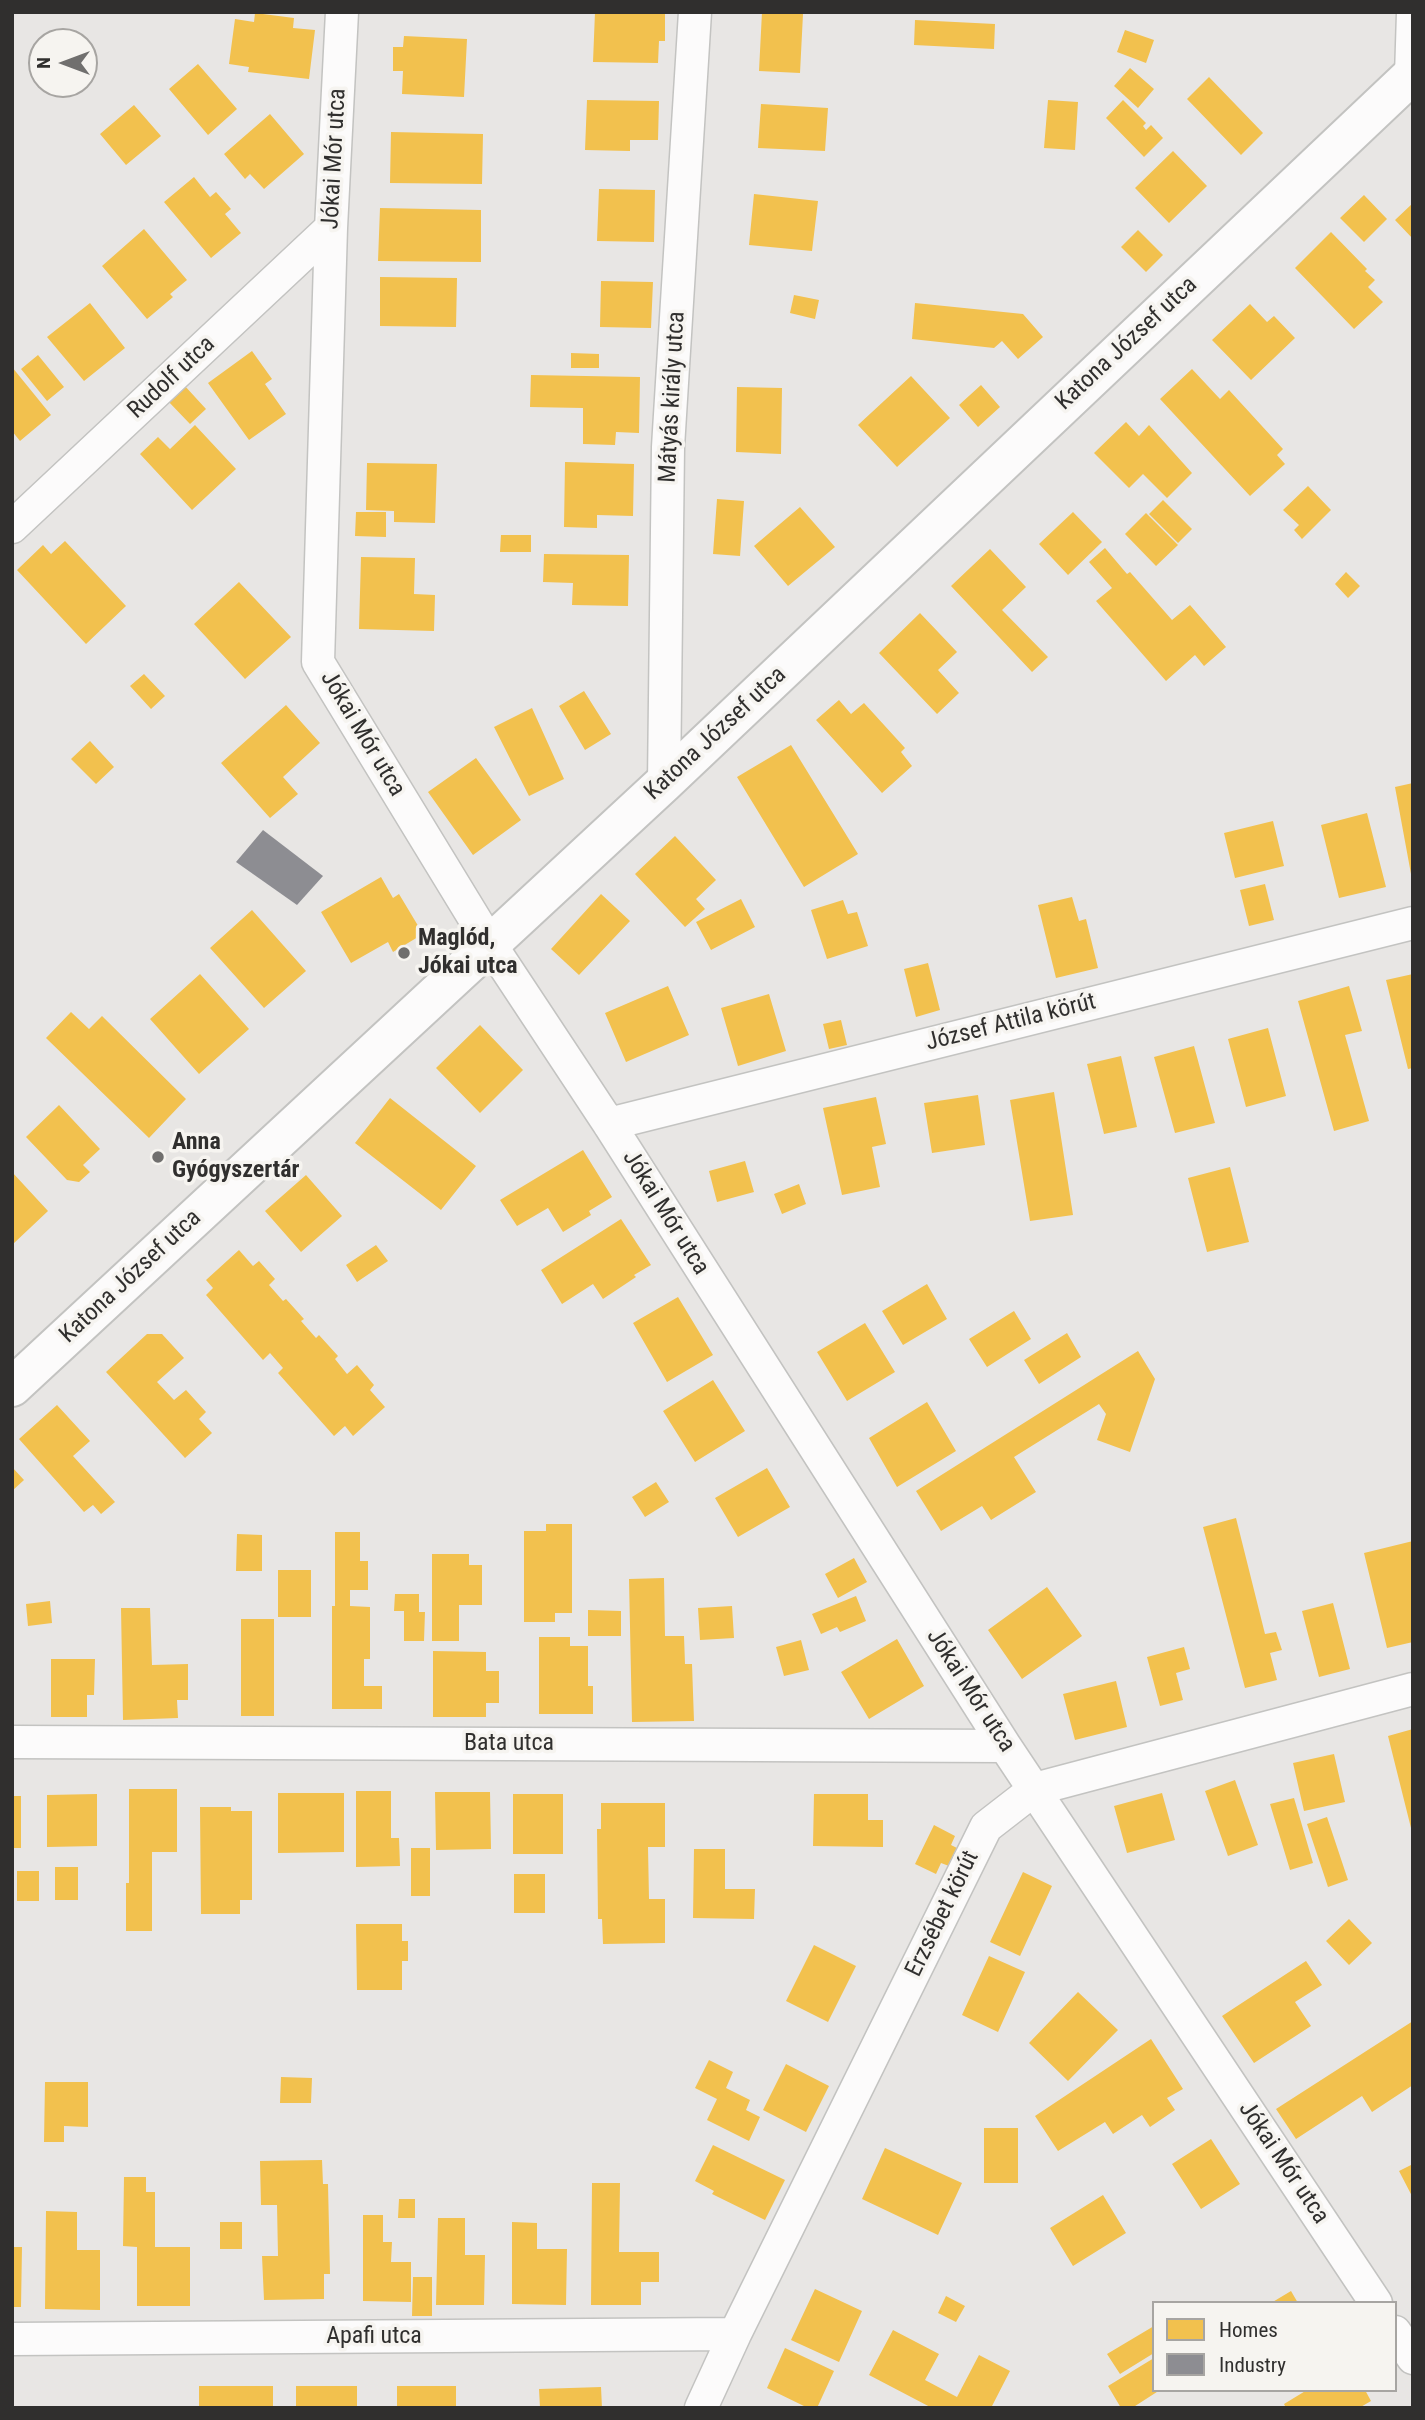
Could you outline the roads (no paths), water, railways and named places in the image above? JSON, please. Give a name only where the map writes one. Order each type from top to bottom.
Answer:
[{"type":"main road","name":"Katona József utca","points":[[12,1387],[664,783],[1412,75]]},
{"type":"street","name":"Jókai Mór utca","points":[[342,12],[331,228],[318,662],[490,944],[609,1124],[1005,1746],[1375,2301]]},
{"type":"street","name":"Mátyás király utca","points":[[664,783],[668,447],[695,12]]},
{"type":"street","points":[[1412,75],[1413,13]]},
{"type":"street","name":"Rudolf utca","points":[[12,527],[331,228]]},
{"type":"street","name":"József Attila körút","points":[[609,1124],[1413,923]]},
{"type":"street","name":"Erzsébet körút","points":[[701,2408],[986,1827],[1035,1789],[1413,1689]]},
{"type":"street","name":"Bata utca","points":[[12,1742],[1005,1746]]},
{"type":"street","name":"Apafi utca","points":[[12,2339],[735,2334]]},
{"type":"street","points":[[1397,2335],[1413,2358]]},
{"type":"place","name":"Maglód, Jókai utca","points":[[404,953]]},
{"type":"place","name":"Anna Gyógyszertár","points":[[158,1157]]}]
